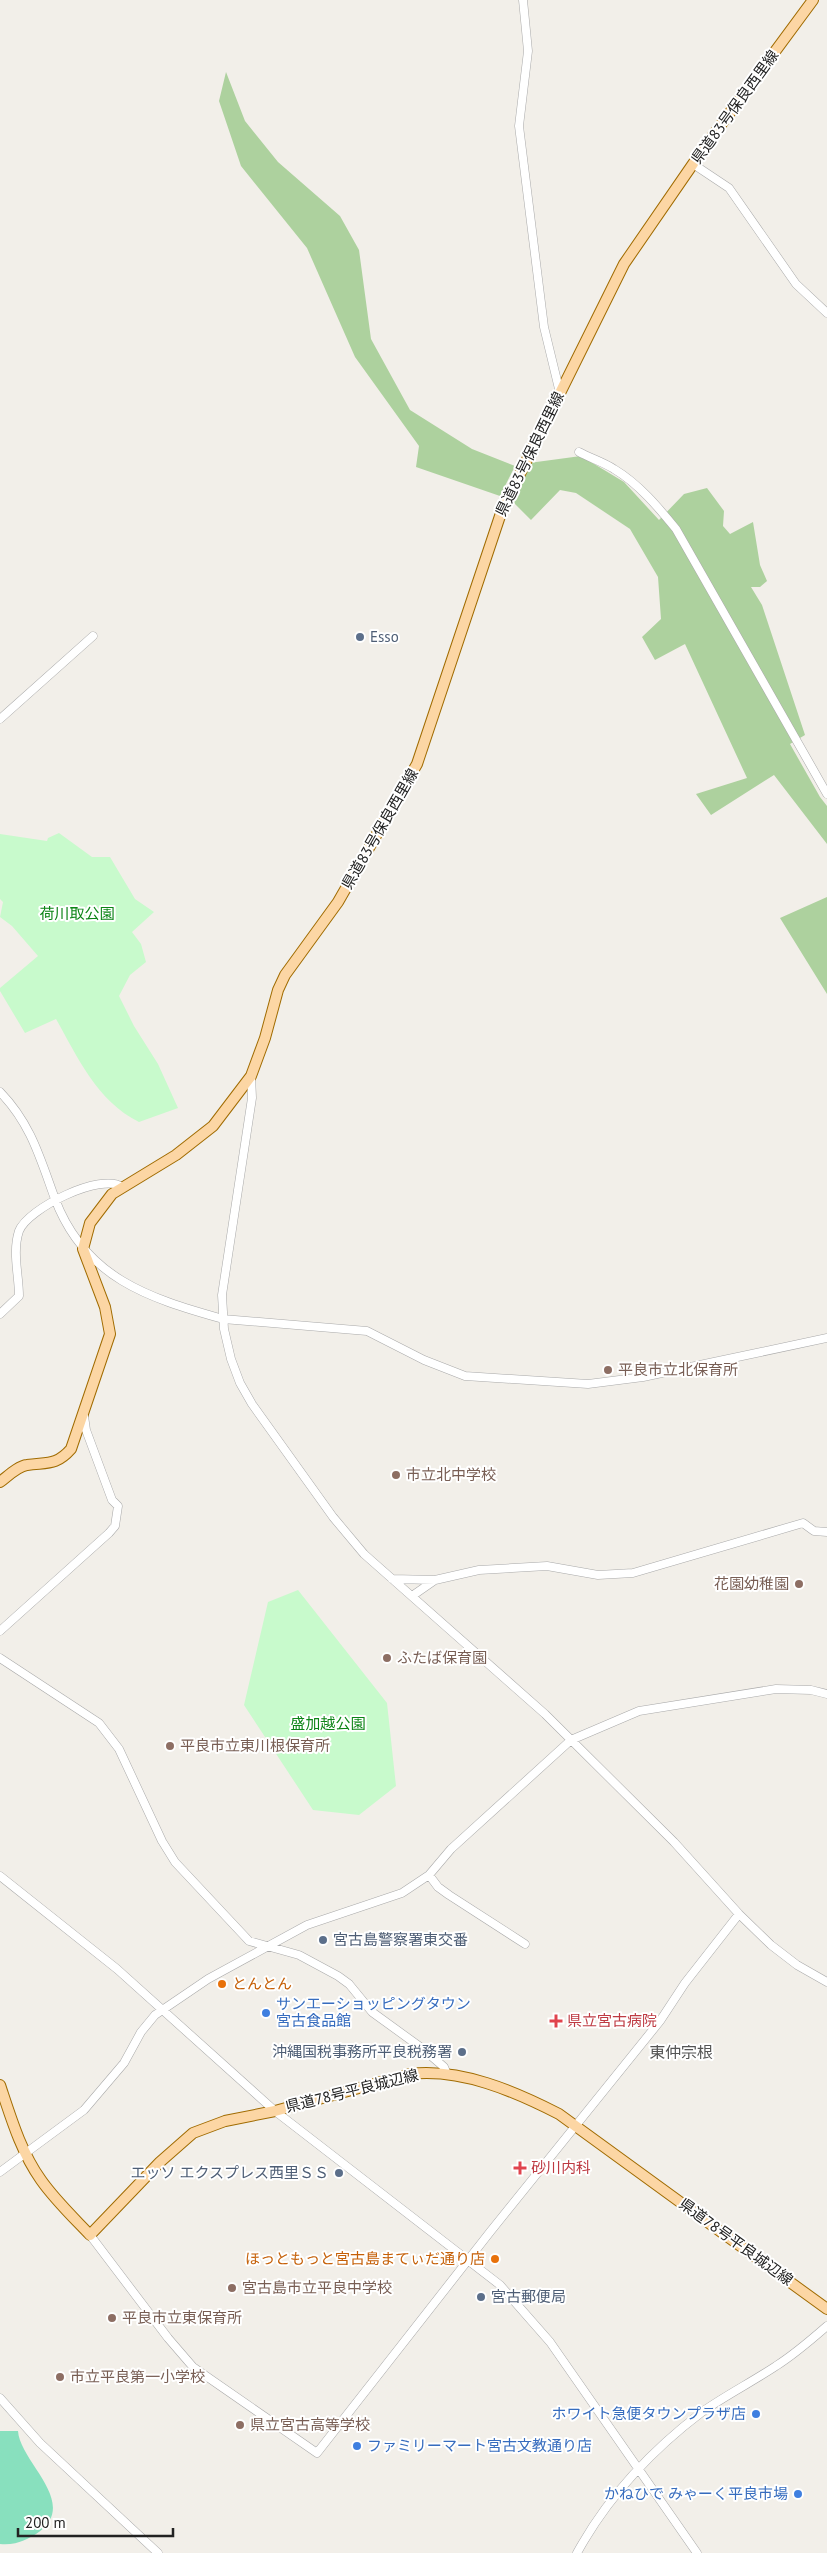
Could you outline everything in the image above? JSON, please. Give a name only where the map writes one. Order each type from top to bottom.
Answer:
[{"type":"main road","name":"県道83号保良西里線","points":[[83,1249],[86,1232],[96,1212],[122,1187],[176,1155],[201,1137],[222,1116],[251,1076],[263,1046],[278,990],[285,976],[338,902],[417,764],[502,510],[624,264],[693,164],[813,0]]},
{"type":"main road","points":[[0,1482],[25,1465],[47,1464],[62,1458],[71,1449],[84,1416],[110,1334],[105,1308],[83,1249]]},
{"type":"main road","name":"県道78号平良城辺線","points":[[90,2235],[160,2162],[193,2133],[225,2121],[274,2111],[410,2074],[427,2072],[447,2074],[468,2078],[524,2098],[559,2114],[827,2309]]},
{"type":"main road","points":[[0,2085],[24,2152],[49,2191],[90,2235]]},
{"type":"street","points":[[523,0],[528,51],[518,126],[544,327],[560,394]]},
{"type":"street","points":[[693,164],[729,188],[796,284],[827,313]]},
{"type":"street","points":[[578,452],[614,469],[630,481],[652,500],[676,529],[827,794]]},
{"type":"street","points":[[0,719],[93,636]]},
{"type":"street","points":[[251,1076],[252,1098],[224,1271],[223,1319],[232,1359],[246,1394],[349,1537],[392,1579],[571,1740],[674,1842],[739,1914],[782,1954],[827,1982]]},
{"type":"street","points":[[0,1092],[19,1112],[31,1135],[55,1199],[70,1229],[83,1249],[112,1276],[147,1295],[223,1319],[367,1331],[424,1360],[465,1376],[588,1384],[643,1377],[827,1338]]},
{"type":"street","points":[[0,1314],[19,1296],[16,1253],[17,1239],[22,1224],[36,1210],[55,1199],[102,1184],[114,1183],[122,1187]]},
{"type":"street","points":[[0,1631],[95,1547],[115,1526],[118,1506],[109,1491],[86,1430],[84,1416]]},
{"type":"street","points":[[392,1579],[435,1580],[478,1570],[538,1567],[566,1568],[598,1575],[626,1574],[803,1523],[814,1532],[827,1532]]},
{"type":"street","points":[[412,1596],[435,1580]]},
{"type":"street","points":[[0,1658],[99,1723],[119,1750],[162,1841],[174,1862],[249,1941],[300,1955],[350,1984],[372,2012],[423,2049],[444,2067],[447,2074]]},
{"type":"street","points":[[0,2172],[24,2152],[84,2110],[124,2063],[144,2028],[163,2010],[208,1979],[320,1919],[402,1893],[429,1875],[451,1849],[571,1740],[639,1711],[776,1690],[811,1690],[827,1694]]},
{"type":"street","points":[[429,1875],[438,1887],[449,1895],[525,1944]]},
{"type":"street","points":[[0,1876],[110,1964],[274,2111],[500,2285],[537,2326],[697,2553]]},
{"type":"street","points":[[90,2235],[168,2338],[193,2367],[317,2454],[468,2260],[660,2021],[685,1983],[739,1914]]},
{"type":"street","points":[[577,2553],[596,2520],[638,2470],[703,2412],[789,2358],[827,2326]]},
{"type":"street","points":[[0,2398],[40,2443],[158,2553]]},
{"type":"street","points":[[0,2412],[6,2405]]},
{"type":"green space","points":[[226,72],[245,121],[278,162],[340,216],[359,250],[371,339],[410,410],[472,449],[515,466],[500,496],[416,467],[419,446],[355,357],[307,248],[241,166],[219,101]]},
{"type":"green space","points":[[581,456],[624,482],[659,520],[684,494],[707,488],[724,511],[723,526],[730,534],[753,522],[760,565],[767,581],[760,587],[751,587],[762,605],[805,735],[790,744],[827,806],[827,844],[774,775],[711,815],[696,794],[747,778],[685,644],[655,660],[642,637],[661,619],[658,577],[630,529],[576,493],[560,490],[531,520],[513,502],[529,463]]},
{"type":"green space","name":"荷川取公園","points":[[59,833],[92,857],[110,857],[135,899],[154,912],[132,932],[141,944],[146,962],[130,975],[119,996],[134,1026],[158,1064],[178,1108],[139,1122],[111,1103],[100,1090],[81,1063],[56,1019],[25,1033],[0,991],[0,988],[38,956],[12,926],[0,917],[3,902],[0,899],[0,834],[47,841],[48,838]]},
{"type":"green space","points":[[827,897],[827,994],[780,918]]},
{"type":"green space","name":"盛加越公園","points":[[298,1590],[387,1703],[396,1786],[359,1815],[313,1810],[244,1705],[268,1602]]},
{"type":"green space","points":[[0,2431],[18,2431],[21,2443],[45,2483],[51,2497],[53,2510],[49,2522],[36,2534],[23,2541],[10,2544],[0,2544]]},
{"type":"place","name":"Esso","points":[[360,637]]},
{"type":"place","name":"平良市立北保育所","points":[[608,1370]]},
{"type":"place","name":"市立北中学校","points":[[396,1475]]},
{"type":"place","name":"花園幼稚園","points":[[799,1584]]},
{"type":"place","name":"ふたば保育園","points":[[387,1658]]},
{"type":"place","name":"平良市立東川根保育所","points":[[170,1746]]},
{"type":"place","name":"宮古島警察署東交番","points":[[323,1940]]},
{"type":"place","name":"とんとん","points":[[222,1984]]},
{"type":"place","name":"サンエーショッピングタウン 宮古食品館","points":[[266,2013]]},
{"type":"place","name":"県立宮古病院","points":[[556,2021]]},
{"type":"place","name":"沖縄国税事務所平良税務署","points":[[462,2052]]},
{"type":"place","name":"砂川内科","points":[[520,2168]]},
{"type":"place","name":"エッソ エクスプレス西里ＳＳ","points":[[339,2173]]},
{"type":"place","name":"ほっともっと宮古島まてぃだ通り店","points":[[495,2259]]},
{"type":"place","name":"宮古島市立平良中学校","points":[[232,2288]]},
{"type":"place","name":"宮古郵便局","points":[[481,2297]]},
{"type":"place","name":"平良市立東保育所","points":[[112,2318]]},
{"type":"place","name":"市立平良第一小学校","points":[[60,2377]]},
{"type":"place","name":"ホワイト急便タウンプラザ店","points":[[756,2414]]},
{"type":"place","name":"県立宮古高等学校","points":[[240,2425]]},
{"type":"place","name":"ファミリーマート宮古文教通り店","points":[[357,2446]]},
{"type":"place","name":"かねひで みゃーく平良市場","points":[[798,2494]]},
{"type":"district","name":"東仲宗根","points":[[681,2052]]}]
